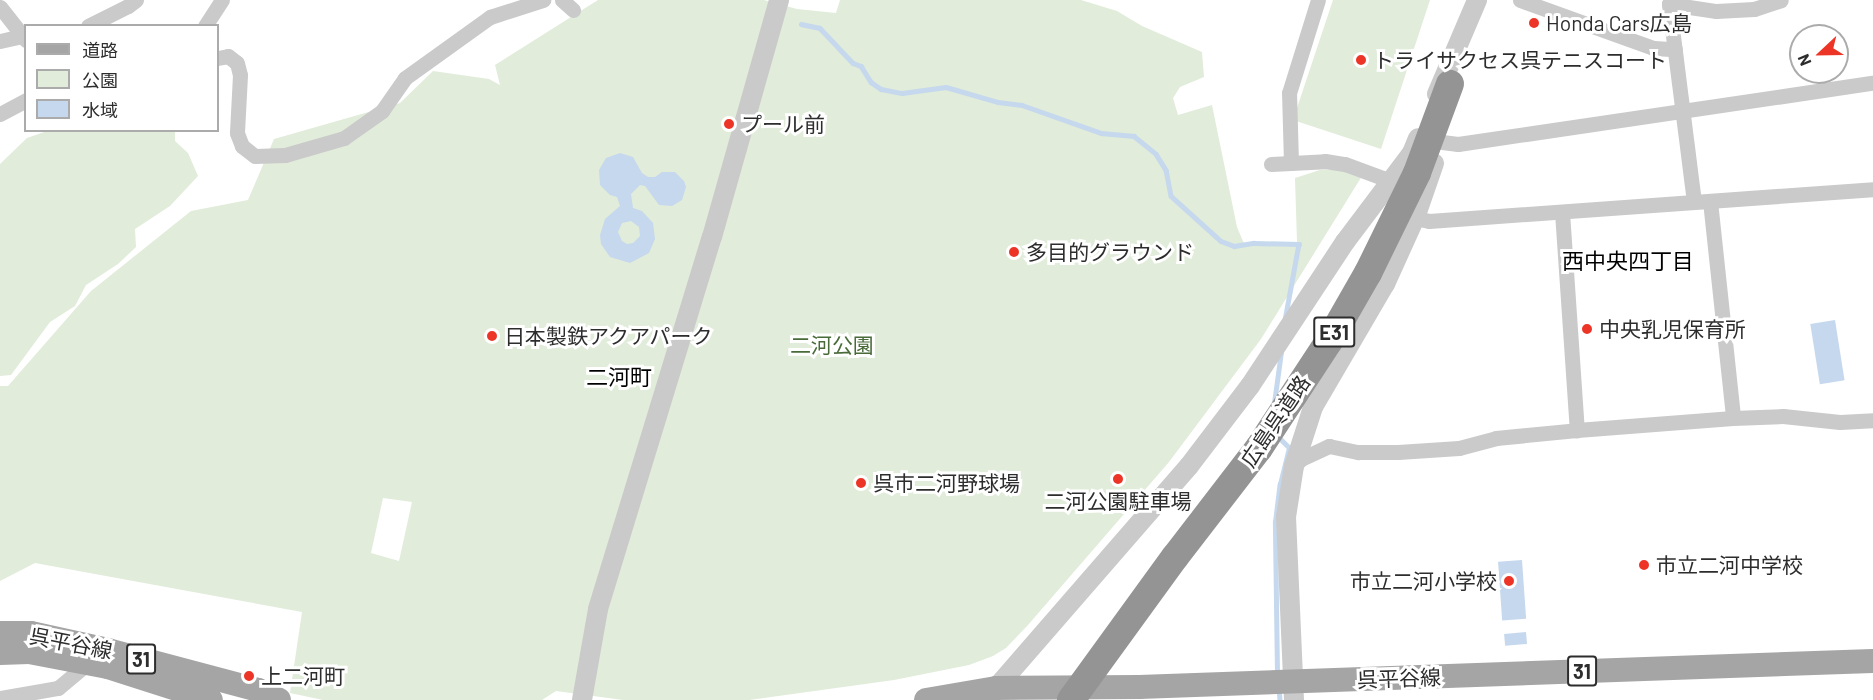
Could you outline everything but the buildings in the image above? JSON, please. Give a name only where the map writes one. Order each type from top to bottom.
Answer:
[{"type":"highway","name":"広島呉道路","points":[[1071,700],[1258,448],[1329,341],[1368,273],[1417,173],[1450,84]]},
{"type":"main road","name":"呉平谷線","points":[[0,633],[31,633],[108,650],[258,690],[279,700]]},
{"type":"main road","name":"呉平谷線","points":[[0,653],[29,652],[88,663],[211,700]]},
{"type":"main road","name":"呉平谷線","points":[[926,700],[996,688],[1293,691],[1873,661]]},
{"type":"street","points":[[92,24],[136,0]]},
{"type":"street","points":[[206,24],[222,0]]},
{"type":"street","points":[[219,58],[228,56],[237,63],[240,75],[237,133],[242,146],[255,156],[285,155],[344,138],[382,111],[405,78],[490,17],[543,0]]},
{"type":"street","points":[[582,700],[598,609],[708,247],[779,0]]},
{"type":"street","points":[[1292,163],[1289,93],[1318,0]]},
{"type":"street","points":[[1293,691],[1287,517],[1294,466],[1313,407],[1385,284],[1415,218],[1442,142],[1450,84],[1478,0]]},
{"type":"street","points":[[996,688],[1189,466],[1250,386],[1345,242],[1412,153],[1478,0]]},
{"type":"street","points":[[1520,0],[1653,48],[1675,49]]},
{"type":"street","points":[[1733,418],[1702,202],[1683,112],[1670,4],[1716,11],[1744,10],[1781,0]]},
{"type":"street","points":[[0,7],[24,38]]},
{"type":"street","points":[[0,41],[24,38]]},
{"type":"street","points":[[1442,142],[1458,144],[1873,83]]},
{"type":"street","points":[[0,114],[24,101]]},
{"type":"street","points":[[1271,164],[1325,161],[1345,164],[1391,181]]},
{"type":"street","points":[[1415,218],[1429,222],[1873,189]]},
{"type":"street","points":[[1562,212],[1577,430]]},
{"type":"street","points":[[1294,466],[1301,459],[1329,446],[1358,452],[1398,452],[1459,448],[1496,438],[1733,418],[1783,416],[1839,422],[1873,420]]},
{"type":"street","points":[[0,698],[58,688],[88,663]]},
{"type":"green space","name":"二河公園","points":[[598,0],[764,0],[797,9],[836,13],[840,0],[1081,0],[1117,11],[1142,26],[1202,52],[1204,77],[1180,87],[1173,98],[1178,115],[1212,105],[1237,227],[1245,246],[1297,242],[1295,178],[1320,170],[1341,169],[1362,176],[1261,339],[1169,462],[1006,648],[993,656],[969,665],[894,680],[749,700],[623,700],[556,691],[542,700],[323,700],[290,693],[302,612],[35,563],[0,581],[0,386],[8,386],[91,291],[191,211],[248,200],[274,139],[400,103],[433,71],[489,79],[500,85],[495,65]],"holes":[[[383,498],[412,502],[399,561],[371,553]]]},
{"type":"green space","name":"トライサクセス呉テニスコート","points":[[1333,0],[1430,0],[1381,149],[1293,120]]},
{"type":"green space","points":[[44,132],[175,132],[175,141],[188,153],[198,176],[170,206],[135,229],[136,247],[118,264],[86,285],[75,306],[50,322],[11,375],[0,376],[0,164],[27,138]]},
{"type":"water","points":[[620,153],[633,157],[642,173],[648,177],[655,177],[662,172],[675,172],[684,181],[686,187],[682,200],[672,206],[659,205],[645,186],[640,185],[631,194],[633,208],[642,211],[653,223],[655,239],[649,253],[630,263],[610,257],[601,244],[600,235],[605,219],[620,206],[617,197],[610,195],[600,185],[599,170],[606,158]],"holes":[[[631,221],[639,227],[640,236],[633,243],[627,244],[622,241],[618,232],[622,223]]]},
{"type":"water","points":[[1835,320],[1845,380],[1820,384],[1810,324]]},
{"type":"water","points":[[1522,560],[1526,619],[1502,621],[1498,562]]},
{"type":"water","points":[[1526,632],[1527,644],[1505,646],[1504,634]]},
{"type":"waterway","points":[[801,24],[820,28],[853,63],[861,66],[871,82],[881,89],[902,93],[946,87],[998,102],[1022,105],[1101,133],[1134,136],[1156,154],[1166,170],[1171,196],[1221,241],[1234,246],[1254,243],[1299,244],[1285,320]]},
{"type":"waterway","points":[[1274,403],[1281,352]]},
{"type":"waterway","points":[[1277,674],[1275,522],[1280,484],[1289,448],[1278,437]]},
{"type":"waterway","points":[[1279,688],[1280,700]]},
{"type":"place","name":"Honda Cars広島","points":[[1534,23]]},
{"type":"place","name":"トライサクセス呉テニスコート","points":[[1361,60]]},
{"type":"place","name":"プール前","points":[[729,124]]},
{"type":"place","name":"多目的グラウンド","points":[[1014,252]]},
{"type":"place","name":"中央乳児保育所","points":[[1587,329]]},
{"type":"place","name":"日本製鉄アクアパーク","points":[[492,336]]},
{"type":"place","name":"二河公園駐車場","points":[[1118,479]]},
{"type":"place","name":"呉市二河野球場","points":[[861,483]]},
{"type":"place","name":"市立二河中学校","points":[[1644,565]]},
{"type":"place","name":"市立二河小学校","points":[[1509,581]]},
{"type":"place","name":"上二河町","points":[[249,676]]},
{"type":"district","name":"西中央四丁目","points":[[1628,261]]},
{"type":"district","name":"二河町","points":[[619,377]]}]
